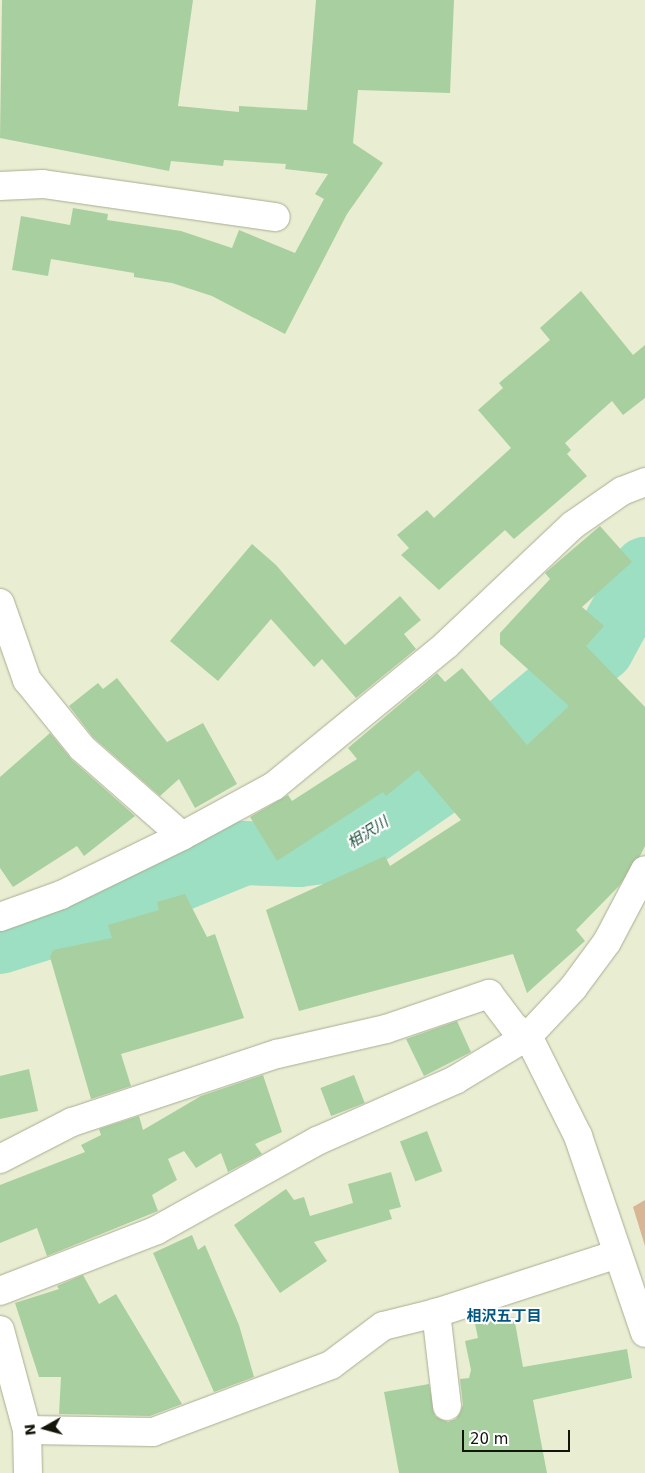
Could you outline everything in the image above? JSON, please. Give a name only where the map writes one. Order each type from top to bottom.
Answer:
[{"type":"street","points":[[0,186],[43,184],[276,216]]},
{"type":"street","points":[[0,917],[61,894],[182,836],[274,786],[446,645],[573,525],[622,491],[645,482]]},
{"type":"street","points":[[0,603],[27,680],[82,748],[182,836]]},
{"type":"street","points":[[0,1291],[157,1230],[317,1141],[455,1080],[528,1036],[573,988],[607,942],[645,870]]},
{"type":"street","points":[[0,1159],[72,1122],[277,1054],[386,1029],[489,994],[514,1027],[528,1036],[578,1136],[645,1333]]},
{"type":"street","points":[[27,1430],[153,1432],[331,1365],[383,1326],[436,1313],[618,1254]]},
{"type":"street","points":[[436,1313],[448,1406]]},
{"type":"street","points":[[0,1330],[27,1430],[28,1473]]},
{"type":"shaded area","points":[[645,1200],[645,1246],[633,1207]]},
{"type":"building","points":[[2,0],[193,0],[178,106],[239,112],[239,106],[307,110],[316,0],[454,0],[450,93],[358,90],[353,143],[383,163],[347,214],[285,334],[212,296],[172,283],[134,277],[134,273],[51,259],[48,276],[12,270],[21,216],[70,225],[73,208],[108,214],[107,220],[181,231],[232,248],[239,230],[295,253],[324,199],[315,194],[328,174],[285,169],[286,164],[224,160],[223,166],[171,161],[169,171],[0,138]]},
{"type":"building","points":[[581,291],[633,355],[645,345],[645,398],[623,415],[612,401],[565,443],[571,450],[567,454],[587,476],[514,539],[505,530],[439,590],[401,555],[409,548],[397,535],[427,510],[434,518],[511,448],[478,410],[503,388],[499,383],[550,340],[540,328]]},
{"type":"building","points":[[600,526],[632,562],[582,607],[604,626],[586,646],[645,707],[645,846],[640,856],[619,886],[576,930],[585,941],[527,993],[513,954],[299,1011],[266,910],[385,856],[390,866],[461,820],[418,770],[386,796],[383,792],[277,861],[250,817],[288,795],[292,801],[357,759],[348,748],[437,673],[445,682],[462,668],[527,745],[569,706],[500,644],[500,633],[550,579],[545,573]]},
{"type":"building","points":[[252,544],[276,565],[345,645],[400,596],[421,620],[404,634],[416,649],[356,698],[322,659],[314,667],[271,619],[218,681],[170,641]]},
{"type":"building","points":[[117,678],[167,742],[203,723],[237,784],[195,808],[179,779],[160,796],[93,737],[69,706],[98,683],[103,689]]},
{"type":"building","points":[[50,733],[72,760],[135,816],[84,856],[77,846],[13,887],[0,868],[0,777]]},
{"type":"building","points":[[185,894],[207,937],[215,934],[244,1018],[121,1054],[131,1086],[91,1099],[50,957],[53,950],[112,938],[108,925],[159,910],[157,902]]},
{"type":"building","points":[[457,1021],[471,1052],[424,1076],[406,1039]]},
{"type":"building","points":[[29,1069],[38,1111],[0,1119],[0,1076]]},
{"type":"building","points":[[263,1075],[282,1132],[255,1144],[262,1154],[228,1172],[221,1153],[196,1168],[184,1151],[168,1159],[177,1180],[152,1195],[158,1211],[47,1256],[37,1228],[0,1243],[0,1185],[85,1152],[81,1145],[101,1135],[99,1129],[139,1116],[143,1130],[201,1096]]},
{"type":"building","points":[[354,1075],[365,1103],[331,1116],[320,1088]]},
{"type":"building","points":[[427,1131],[442,1171],[415,1182],[400,1141]]},
{"type":"building","points":[[391,1172],[401,1207],[389,1210],[392,1219],[314,1242],[327,1261],[280,1293],[234,1225],[286,1189],[294,1200],[304,1197],[310,1216],[353,1203],[348,1184]]},
{"type":"building","points":[[192,1235],[198,1250],[205,1245],[239,1325],[254,1377],[214,1392],[153,1253]]},
{"type":"building","points":[[83,1275],[99,1304],[116,1294],[182,1404],[150,1416],[59,1414],[61,1377],[39,1377],[15,1303],[59,1289],[57,1286]]},
{"type":"building","points":[[514,1317],[523,1367],[627,1349],[632,1378],[533,1400],[547,1473],[399,1473],[384,1392],[429,1384],[435,1416],[448,1422],[456,1419],[463,1405],[460,1379],[469,1378],[471,1370],[465,1341],[478,1338],[475,1324]]},
{"type":"waterway","name":"相沢川","points":[[0,942],[112,907],[244,853],[299,855],[346,849],[447,779],[602,649],[645,569]]},
{"type":"district","name":"相沢五丁目","points":[[504,1317]]}]
